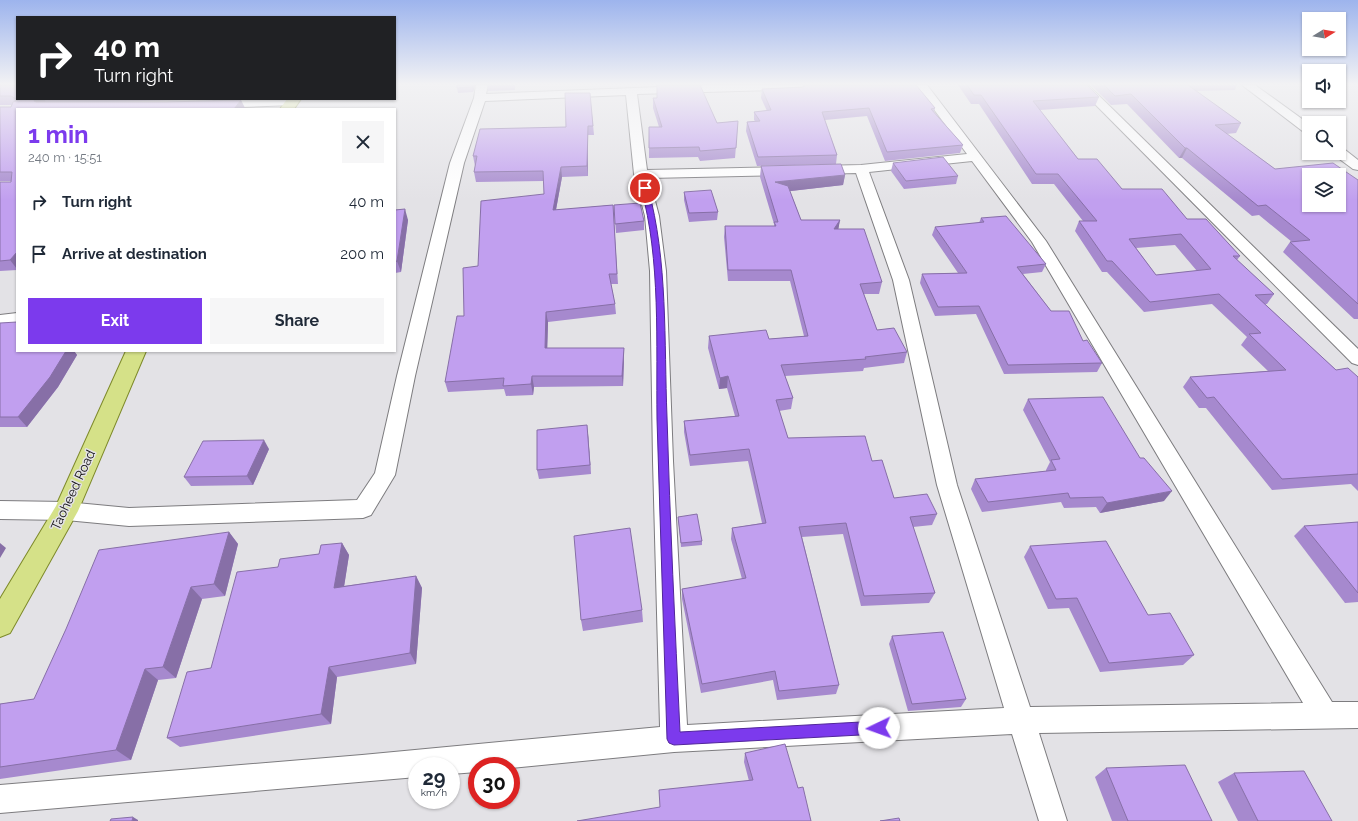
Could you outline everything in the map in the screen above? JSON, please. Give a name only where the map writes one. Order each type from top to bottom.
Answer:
[{"type":"main road","name":"Taoheed Road","points":[[0,624],[66,511],[136,352]]},
{"type":"street","points":[[0,510],[66,511],[129,517],[362,509],[384,476],[457,163],[470,123]]},
{"type":"street","points":[[635,123],[641,174],[652,216],[658,272],[663,461],[674,739]]},
{"type":"street","points":[[949,123],[1039,241],[1325,716]]},
{"type":"street","points":[[1120,123],[1358,359]]},
{"type":"street","points":[[641,174],[861,169],[974,157]]},
{"type":"street","points":[[1346,157],[1358,166]]},
{"type":"street","points":[[861,169],[901,280],[947,485],[1053,821]]},
{"type":"street","points":[[0,320],[16,318]]},
{"type":"street","points":[[0,799],[362,769],[674,739],[1021,720],[1358,715]]},
{"type":"building","points":[[0,123],[16,123],[16,253],[10,260],[0,261],[0,182],[11,182],[12,172],[0,172]]},
{"type":"building","points":[[566,123],[593,123],[593,126],[588,126],[587,166],[561,167],[553,210],[613,205],[617,274],[609,274],[615,304],[546,312],[545,348],[624,348],[622,376],[532,376],[531,384],[503,386],[504,378],[445,382],[457,316],[464,316],[463,268],[478,266],[481,201],[544,194],[543,171],[474,172],[477,156],[473,156],[480,129],[566,127]]},
{"type":"building","points":[[661,123],[738,123],[736,148],[700,151],[699,147],[649,148],[649,127],[662,127]]},
{"type":"building","points":[[747,123],[826,123],[837,155],[758,157]]},
{"type":"building","points":[[875,123],[944,123],[963,145],[887,152]]},
{"type":"building","points":[[1001,123],[1050,123],[1078,159],[1097,159],[1122,189],[1162,189],[1187,219],[1206,219],[1240,256],[1233,256],[1274,294],[1255,295],[1336,370],[1348,368],[1358,377],[1358,474],[1282,479],[1214,397],[1207,398],[1190,377],[1286,370],[1249,334],[1261,333],[1219,294],[1150,302],[1112,261],[1107,261],[1079,221],[1097,221],[1058,174],[1036,174]],"holes":[[[1181,234],[1211,269],[1156,275],[1129,239]]]},
{"type":"building","points":[[1160,123],[1237,123],[1215,125],[1275,169],[1333,163],[1340,168],[1302,168],[1302,212],[1346,212],[1346,172],[1358,180],[1358,304],[1290,242],[1310,240],[1266,205],[1258,206],[1187,148],[1185,148]]},
{"type":"building","points":[[943,157],[958,176],[906,181],[893,163]]},
{"type":"building","points":[[841,164],[845,175],[775,182],[788,186],[801,220],[840,220],[834,229],[864,229],[882,282],[860,284],[877,330],[894,328],[907,352],[865,357],[866,359],[781,365],[793,398],[776,400],[788,438],[865,436],[872,461],[882,460],[894,498],[927,494],[937,514],[910,517],[935,593],[864,596],[846,523],[799,527],[839,685],[779,691],[775,671],[702,684],[682,589],[746,578],[732,528],[766,523],[749,449],[690,455],[684,421],[739,416],[728,376],[720,378],[709,336],[766,330],[769,339],[808,336],[791,270],[728,270],[725,226],[776,226],[774,222],[778,222],[761,166]]},
{"type":"building","points":[[711,190],[718,212],[689,213],[684,192]]},
{"type":"building","points":[[640,203],[644,221],[615,224],[614,205]]},
{"type":"building","points":[[405,209],[396,262],[396,210]]},
{"type":"building","points":[[1006,216],[1046,264],[1017,267],[1051,311],[1069,311],[1083,341],[1087,340],[1102,363],[1008,365],[979,306],[938,307],[922,274],[967,273],[935,227],[984,222],[981,218]]},
{"type":"building","points":[[16,322],[16,352],[65,352],[50,377],[18,417],[0,417],[0,323]]},
{"type":"building","points":[[1103,397],[1140,458],[1144,458],[1172,491],[1107,503],[1103,497],[1070,498],[1068,493],[988,502],[975,479],[1056,470],[1051,460],[1060,459],[1028,399]]},
{"type":"building","points":[[587,425],[590,465],[537,470],[537,430]]},
{"type":"building","points":[[264,440],[247,476],[184,477],[203,441]]},
{"type":"building","points":[[697,514],[702,541],[681,543],[678,517]]},
{"type":"building","points":[[1358,522],[1358,593],[1304,526]]},
{"type":"building","points":[[630,528],[642,610],[581,620],[574,536]]},
{"type":"building","points":[[229,532],[214,584],[191,587],[163,667],[145,669],[116,750],[0,767],[0,704],[34,699],[66,629],[99,550]]},
{"type":"building","points":[[1106,541],[1148,615],[1170,613],[1194,655],[1109,663],[1077,598],[1056,599],[1030,546]]},
{"type":"building","points":[[342,543],[334,588],[416,576],[410,653],[329,667],[321,714],[167,738],[187,672],[211,668],[237,572],[278,567],[280,559],[319,554],[321,545]]},
{"type":"building","points":[[943,632],[966,699],[912,704],[892,636]]},
{"type":"building","points":[[785,744],[798,788],[803,787],[811,821],[577,821],[660,807],[659,790],[753,780],[745,753]]},
{"type":"building","points":[[1185,765],[1212,821],[1128,821],[1106,768]]},
{"type":"building","points":[[1304,771],[1332,821],[1258,821],[1234,773]]},
{"type":"building","points":[[133,817],[132,821],[110,821],[111,819]]},
{"type":"building","points":[[899,818],[900,821],[880,821]]},
{"type":"route","points":[[645,188],[652,216],[658,272],[663,461],[674,739],[879,728]]}]
